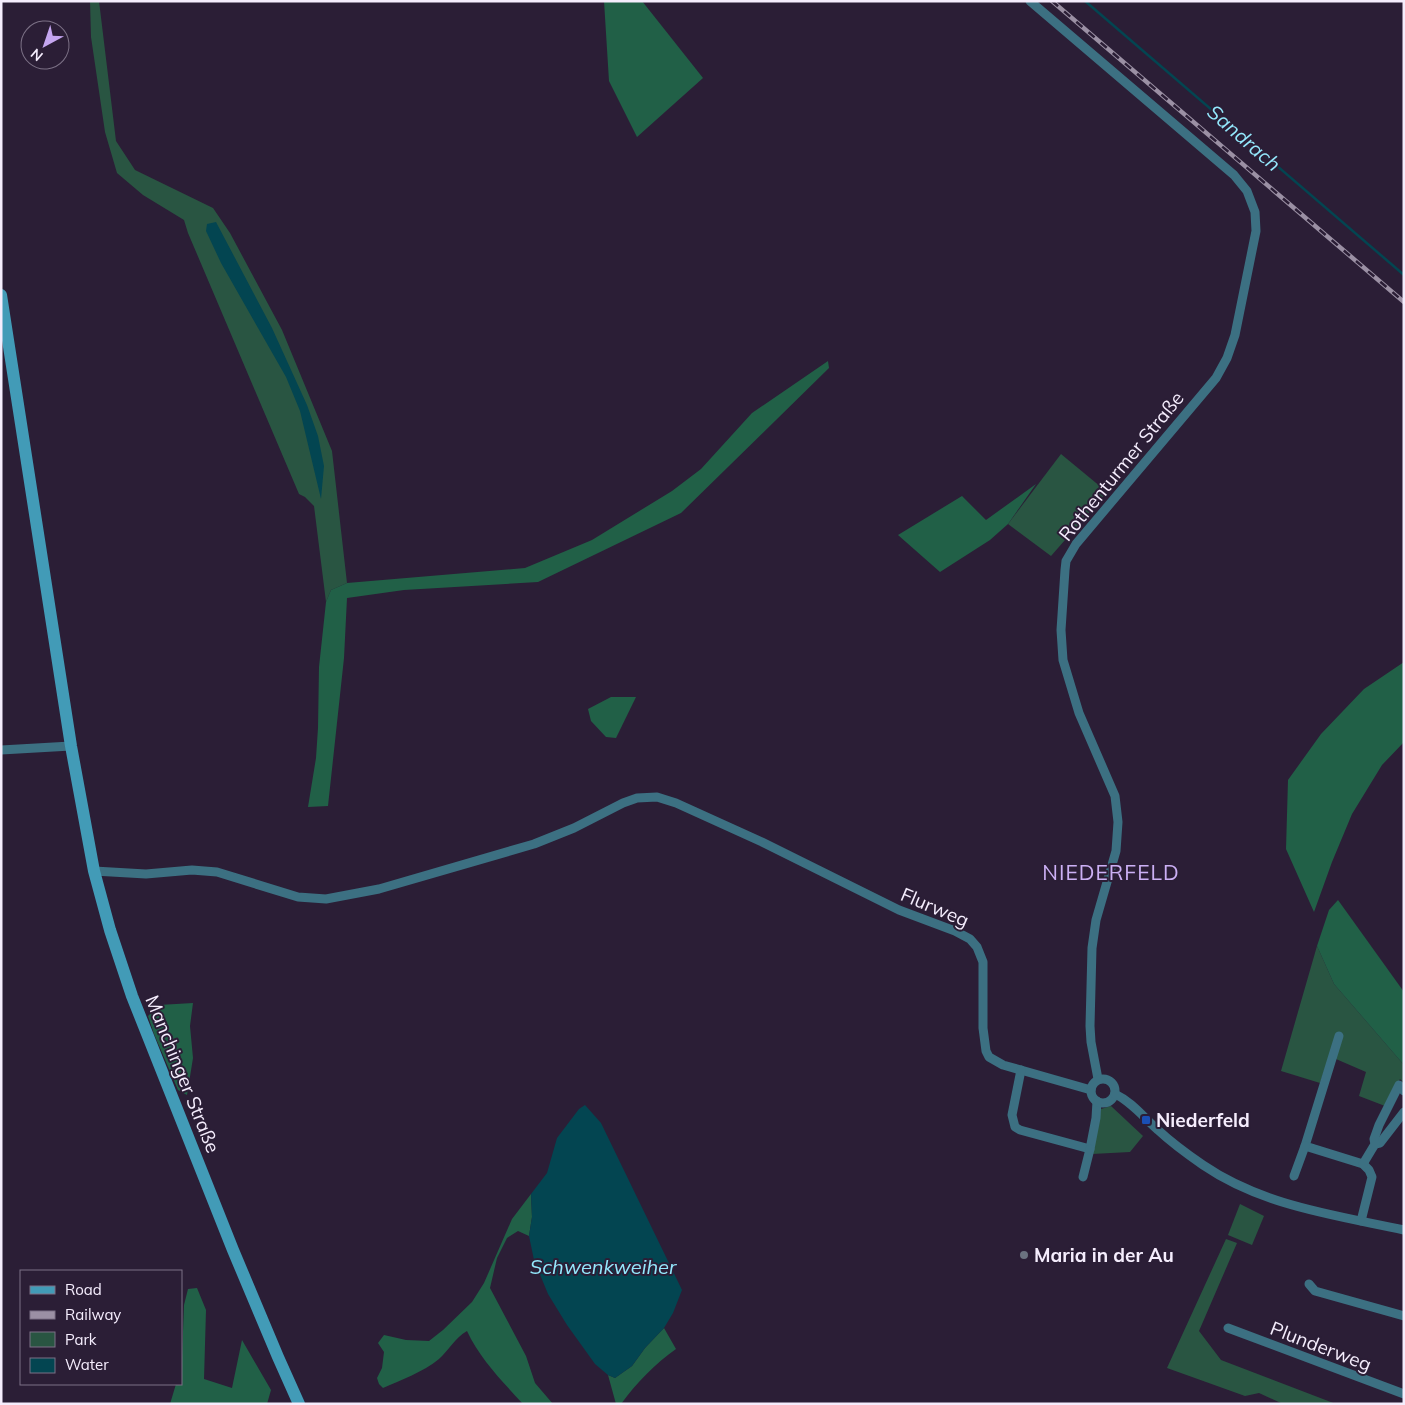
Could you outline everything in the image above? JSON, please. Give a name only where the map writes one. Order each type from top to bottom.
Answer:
[{"type":"main road","name":"Manchinger Straße","points":[[1,295],[71,746],[94,871],[110,930],[132,996],[278,1357],[299,1404]]},
{"type":"street","name":"Rothenturmer Straße","points":[[1030,1],[1234,175],[1247,191],[1256,212],[1253,250],[1235,335],[1227,358],[1216,378],[1097,518],[1066,561],[1061,630],[1064,660],[1070,689],[1079,713],[1115,796],[1119,830],[1116,851],[1100,906],[1092,948],[1091,1034],[1098,1079]]},
{"type":"street","points":[[1,750],[71,746]]},
{"type":"street","name":"Flurweg","points":[[94,871],[146,874],[192,870],[217,872],[298,897],[326,899],[380,889],[534,844],[574,828],[623,802],[637,798],[657,797],[676,803],[762,842],[899,910],[970,939],[977,947],[983,962],[983,1028],[986,1051],[989,1058],[995,1062],[1091,1090]]},
{"type":"street","points":[[1294,1176],[1339,1036]]},
{"type":"street","points":[[1021,1070],[1012,1115],[1015,1127],[1025,1132],[1090,1149]]},
{"type":"street","points":[[1098,1079],[1107,1079],[1115,1089],[1115,1094],[1106,1102],[1097,1101],[1092,1097],[1092,1086],[1098,1079]]},
{"type":"street","points":[[1363,1164],[1375,1144],[1374,1138],[1379,1125],[1399,1085],[1404,1091]]},
{"type":"street","points":[[1115,1094],[1129,1103],[1164,1136],[1204,1166],[1226,1179],[1279,1202],[1404,1230]]},
{"type":"street","points":[[1082,1177],[1090,1149],[1097,1101]]},
{"type":"street","points":[[1375,1144],[1380,1143],[1404,1112]]},
{"type":"street","points":[[1304,1146],[1363,1164],[1369,1170],[1372,1177],[1360,1221]]},
{"type":"street","points":[[1309,1284],[1315,1291],[1404,1316]]},
{"type":"street","name":"Plunderweg","points":[[1228,1328],[1404,1394]]},
{"type":"green space","points":[[90,1],[99,1],[116,141],[135,170],[213,208],[230,233],[282,330],[332,451],[347,583],[331,590],[326,602],[314,506],[299,494],[184,220],[143,195],[117,173],[105,132],[91,37]]},
{"type":"green space","points":[[1061,454],[1107,492],[1051,556],[1008,524]]},
{"type":"green space","points":[[1317,946],[1334,984],[1404,1065],[1404,1083],[1400,1079],[1385,1106],[1359,1096],[1366,1072],[1329,1056],[1320,1083],[1281,1071]]},
{"type":"green space","points":[[1111,1106],[1143,1136],[1130,1152],[1092,1154],[1101,1109]]},
{"type":"green space","points":[[1240,1204],[1264,1216],[1252,1245],[1228,1235]]},
{"type":"green space","points":[[1226,1239],[1237,1243],[1199,1331],[1221,1360],[1336,1404],[1283,1404],[1259,1393],[1245,1396],[1167,1368]]},
{"type":"shaded area","points":[[604,1],[642,1],[703,78],[637,137],[609,81]]},
{"type":"shaded area","points":[[828,361],[829,368],[681,513],[538,582],[404,590],[347,598],[344,658],[328,806],[308,807],[316,758],[319,667],[326,602],[331,590],[347,583],[525,568],[592,540],[672,491],[701,469],[752,413]]},
{"type":"shaded area","points":[[1036,484],[1008,524],[990,540],[940,572],[898,535],[962,496],[986,520]]},
{"type":"shaded area","points":[[1404,662],[1404,742],[1382,765],[1352,814],[1314,912],[1286,849],[1288,780],[1321,734],[1364,689]]},
{"type":"shaded area","points":[[611,697],[636,697],[616,738],[606,737],[591,721],[588,709]]},
{"type":"shaded area","points":[[1338,900],[1404,992],[1404,1065],[1334,984],[1317,946],[1329,910]]},
{"type":"shaded area","points":[[193,1003],[190,1026],[193,1058],[187,1095],[178,1090],[148,1016],[159,1005]]},
{"type":"shaded area","points":[[531,1194],[532,1217],[529,1236],[518,1231],[507,1238],[497,1258],[490,1288],[526,1356],[535,1383],[553,1404],[523,1404],[485,1360],[467,1331],[433,1364],[383,1388],[377,1378],[382,1368],[384,1352],[378,1343],[384,1335],[406,1340],[429,1341],[443,1330],[472,1302],[484,1283],[512,1219]]},
{"type":"shaded area","points":[[197,1288],[206,1310],[204,1379],[232,1388],[242,1340],[271,1390],[267,1404],[170,1404],[176,1385],[182,1385],[184,1305],[188,1289]]},
{"type":"shaded area","points":[[664,1328],[676,1349],[633,1388],[621,1404],[616,1404],[608,1375],[615,1378],[632,1366],[645,1348]]},
{"type":"water","points":[[216,222],[272,328],[307,405],[318,436],[324,466],[321,499],[300,411],[286,377],[221,263],[206,231],[207,224]]},
{"type":"water","name":"Schwenkweiher","points":[[585,1105],[601,1123],[682,1290],[673,1313],[664,1328],[645,1348],[632,1366],[615,1378],[608,1375],[595,1364],[567,1325],[548,1294],[534,1260],[529,1236],[532,1217],[531,1194],[547,1173],[557,1138],[579,1109]]},
{"type":"waterway","name":"Sandrach","points":[[1085,1],[1404,275]]},
{"type":"railway","points":[[1052,1],[1404,302]]},
{"type":"place","name":"Niederfeld","points":[[1146,1120]]},
{"type":"place","name":"Maria in der Au","points":[[1024,1255]]},
{"type":"district","name":"NIEDERFELD","points":[[1111,873]]}]
